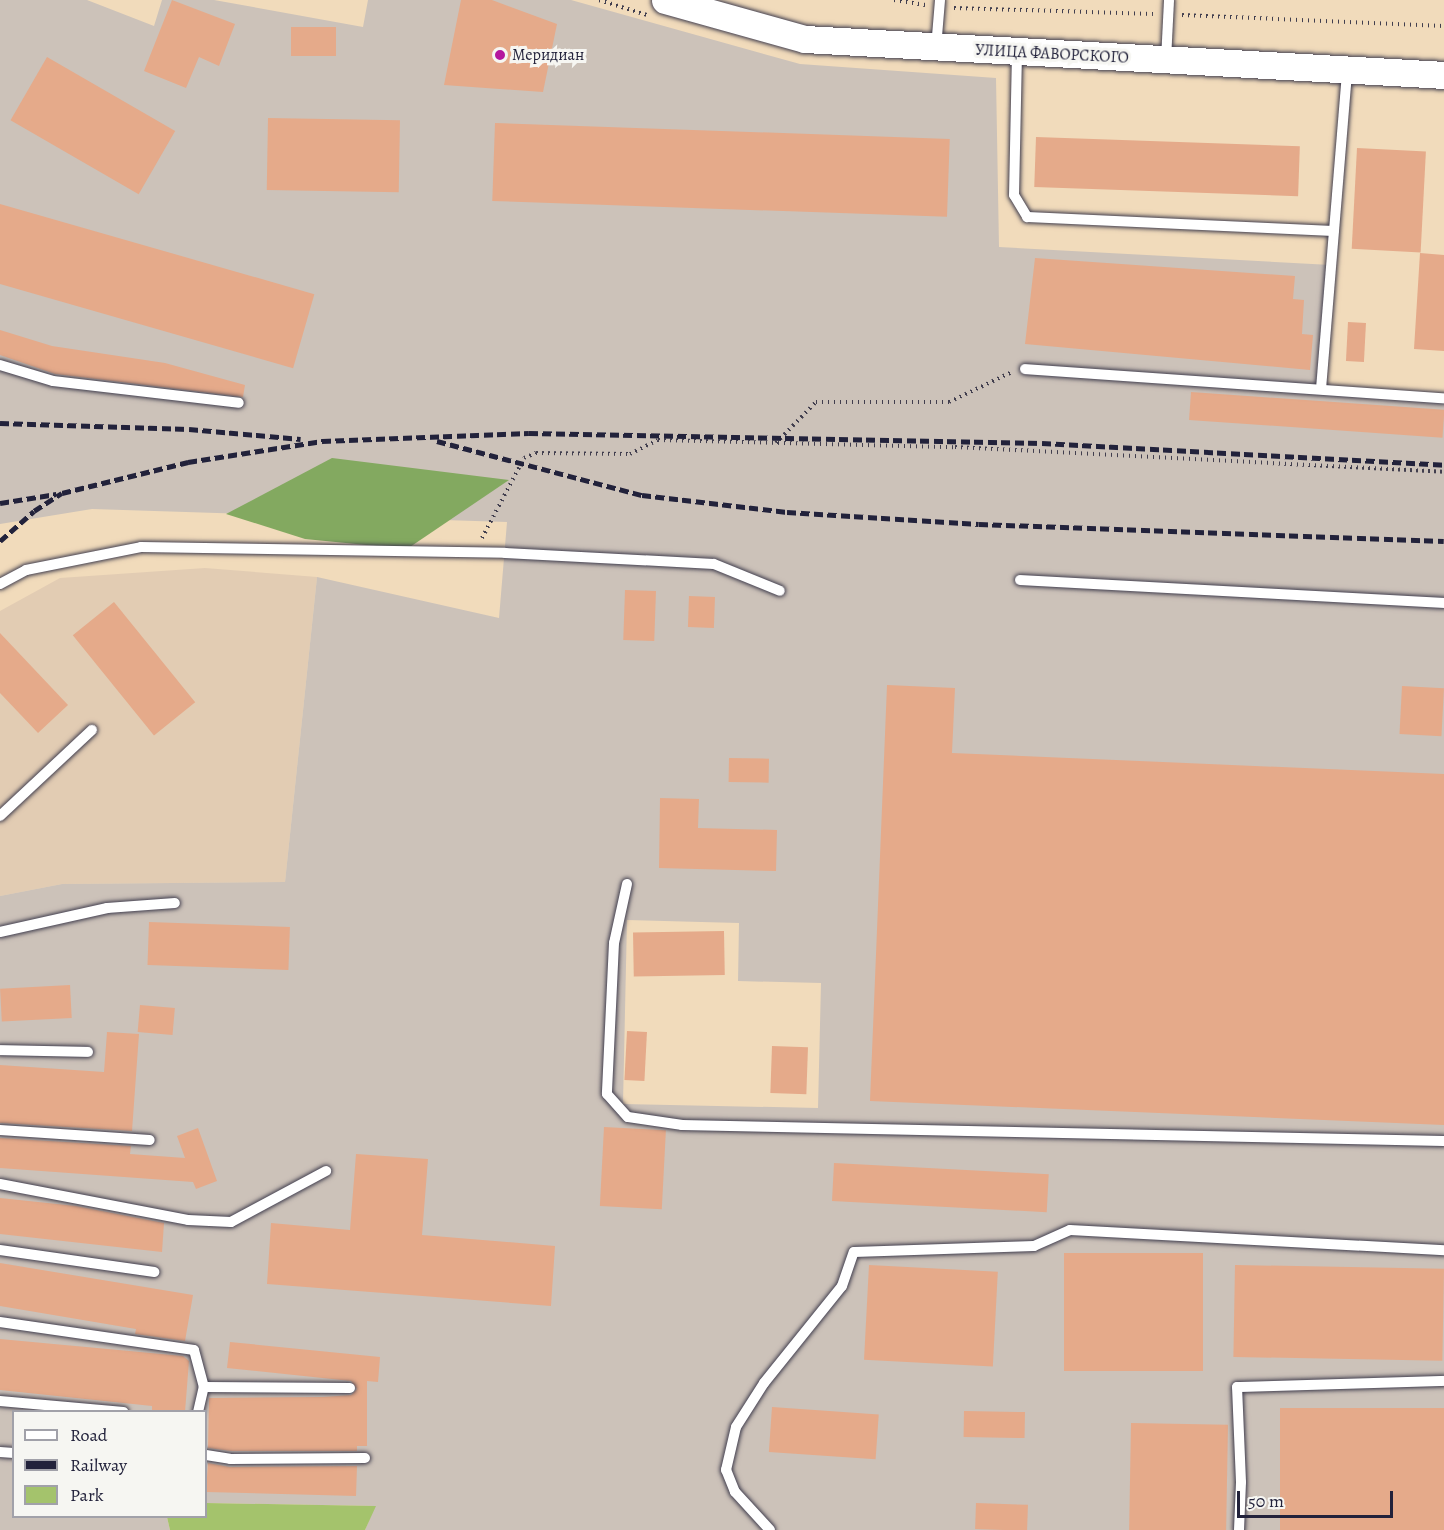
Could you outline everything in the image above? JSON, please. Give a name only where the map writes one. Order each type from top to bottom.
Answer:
[{"type":"street","name":"УЛИЦА ФАВОРСКОГО","points":[[666,0],[697,6],[805,39],[936,49],[1444,75]]},
{"type":"lane","points":[[936,49],[940,0]]},
{"type":"lane","points":[[1166,60],[1168,0]]},
{"type":"lane","points":[[1017,52],[1014,195],[1027,217],[1334,231]]},
{"type":"lane","points":[[1321,389],[1347,71]]},
{"type":"lane","points":[[0,365],[53,381],[239,403]]},
{"type":"lane","points":[[1025,369],[1444,398]]},
{"type":"lane","points":[[0,584],[26,570],[141,547],[470,555],[505,553],[714,564],[780,591]]},
{"type":"lane","points":[[1020,580],[1444,603]]},
{"type":"lane","points":[[0,816],[92,730]]},
{"type":"lane","points":[[627,884],[614,943],[607,1094],[628,1117],[682,1125],[1444,1141]]},
{"type":"lane","points":[[0,932],[107,908],[175,903]]},
{"type":"lane","points":[[0,1050],[88,1052]]},
{"type":"lane","points":[[0,1130],[150,1140]]},
{"type":"lane","points":[[0,1184],[188,1220],[231,1222],[326,1171]]},
{"type":"lane","points":[[770,1530],[735,1492],[726,1470],[736,1427],[764,1383],[842,1286],[854,1252],[1034,1246],[1070,1230],[1444,1250]]},
{"type":"lane","points":[[0,1250],[154,1272]]},
{"type":"lane","points":[[0,1322],[194,1350],[204,1388],[198,1410]]},
{"type":"lane","points":[[1239,1530],[1241,1482],[1237,1387],[1444,1381]]},
{"type":"lane","points":[[204,1388],[350,1389]]},
{"type":"lane","points":[[0,1401],[101,1410]]},
{"type":"lane","points":[[207,1455],[230,1460],[365,1458]]},
{"type":"path","points":[[776,443],[816,402],[949,402],[1025,369]]},
{"type":"path","points":[[470,555],[489,529],[524,458],[536,453],[630,454],[658,440],[955,447],[1444,472]]},
{"type":"shaded area","points":[[0,0],[87,0],[154,26],[162,0],[214,0],[363,27],[368,0],[571,0],[800,64],[996,78],[999,247],[1331,265],[1321,389],[1444,398],[1444,1530],[365,1530],[375,1506],[207,1503],[207,1410],[12,1410],[12,1518],[167,1518],[170,1530],[0,1530],[0,896],[62,884],[285,882],[317,577],[499,618],[507,522],[92,509],[0,524]],"holes":[[[627,920],[739,923],[738,981],[821,983],[818,1108],[623,1104]]]},
{"type":"shaded area","points":[[205,568],[317,577],[285,882],[62,884],[0,896],[0,611],[60,578]]},
{"type":"green space","points":[[332,458],[509,480],[407,549],[305,539],[226,514]]},
{"type":"green space","points":[[207,1503],[376,1506],[365,1530],[170,1530],[167,1518],[207,1518]]},
{"type":"building","points":[[172,0],[235,24],[219,66],[199,57],[186,88],[144,71]]},
{"type":"building","name":"Меридиан","points":[[461,0],[492,0],[557,24],[543,92],[444,85]]},
{"type":"building","points":[[291,27],[336,27],[336,56],[291,56]]},
{"type":"building","points":[[47,57],[175,131],[139,194],[11,120]]},
{"type":"building","points":[[268,118],[400,120],[399,192],[267,190]]},
{"type":"building","points":[[495,123],[950,139],[947,217],[492,201]]},
{"type":"building","points":[[1036,137],[1300,146],[1298,196],[1034,187]]},
{"type":"building","points":[[1357,148],[1426,152],[1421,252],[1352,249]]},
{"type":"building","points":[[0,204],[314,294],[293,368],[0,284]]},
{"type":"building","points":[[1420,253],[1444,255],[1444,351],[1414,349]]},
{"type":"building","points":[[1035,258],[1295,276],[1293,299],[1304,300],[1302,334],[1313,335],[1310,370],[1025,344]]},
{"type":"building","points":[[1348,322],[1366,323],[1364,362],[1346,361]]},
{"type":"building","points":[[0,330],[52,346],[165,363],[245,385],[243,397],[55,374],[0,355]]},
{"type":"building","points":[[1191,392],[1444,410],[1442,438],[1189,420]]},
{"type":"building","points":[[625,590],[656,591],[654,641],[623,640]]},
{"type":"building","points":[[689,596],[715,597],[714,628],[688,627]]},
{"type":"building","points":[[114,602],[195,702],[154,736],[73,635]]},
{"type":"building","points":[[0,633],[68,705],[38,733],[0,693]]},
{"type":"building","points":[[887,685],[955,688],[952,753],[1444,774],[1444,1125],[870,1101]]},
{"type":"building","points":[[1402,686],[1444,688],[1441,736],[1399,734]]},
{"type":"building","points":[[729,758],[769,759],[769,783],[729,782]]},
{"type":"building","points":[[660,798],[699,799],[698,828],[777,830],[776,871],[659,868]]},
{"type":"building","points":[[149,922],[290,927],[288,970],[147,965]]},
{"type":"building","points":[[724,931],[725,975],[634,977],[633,933]]},
{"type":"building","points":[[70,985],[72,1018],[2,1022],[0,989]]},
{"type":"building","points":[[140,1005],[175,1008],[173,1035],[138,1032]]},
{"type":"building","points":[[627,1031],[647,1032],[644,1081],[624,1080]]},
{"type":"building","points":[[107,1032],[139,1034],[132,1131],[0,1123],[0,1065],[104,1072]]},
{"type":"building","points":[[772,1046],[808,1047],[806,1094],[770,1093]]},
{"type":"building","points":[[604,1127],[666,1130],[662,1209],[600,1206]]},
{"type":"building","points":[[198,1128],[217,1181],[196,1189],[193,1182],[0,1168],[0,1138],[131,1146],[130,1154],[185,1158],[177,1136]]},
{"type":"building","points":[[356,1154],[428,1159],[422,1235],[555,1246],[551,1306],[267,1284],[271,1223],[350,1230]]},
{"type":"building","points":[[834,1163],[1049,1174],[1047,1212],[832,1201]]},
{"type":"building","points":[[0,1198],[76,1206],[164,1223],[162,1252],[0,1234]]},
{"type":"building","points":[[1064,1253],[1203,1253],[1203,1371],[1064,1371]]},
{"type":"building","points":[[0,1263],[193,1295],[185,1341],[135,1334],[136,1329],[0,1306]]},
{"type":"building","points":[[869,1265],[998,1272],[993,1367],[864,1360]]},
{"type":"building","points":[[1235,1265],[1444,1269],[1442,1361],[1233,1357]]},
{"type":"building","points":[[0,1339],[183,1356],[189,1361],[185,1410],[152,1410],[152,1406],[0,1390]]},
{"type":"building","points":[[230,1342],[380,1357],[378,1382],[367,1381],[367,1446],[357,1446],[357,1451],[231,1451],[208,1448],[209,1398],[323,1397],[351,1395],[357,1389],[351,1381],[227,1368]]},
{"type":"building","points":[[772,1407],[879,1414],[876,1459],[769,1452]]},
{"type":"building","points":[[1280,1408],[1444,1408],[1444,1530],[1280,1530]]},
{"type":"building","points":[[964,1411],[1025,1412],[1025,1438],[964,1437]]},
{"type":"building","points":[[1131,1423],[1228,1425],[1226,1530],[1129,1530]]},
{"type":"building","points":[[208,1463],[230,1467],[357,1466],[356,1496],[207,1492]]},
{"type":"building","points":[[976,1503],[1028,1505],[1027,1530],[975,1529]]},
{"type":"railway","points":[[0,423],[189,429],[301,439]]},
{"type":"railway","points":[[0,541],[34,511],[62,493],[188,462],[322,441],[529,433],[1042,443],[1444,465]]},
{"type":"railway","points":[[437,441],[642,495],[787,512],[979,524],[1444,541]]},
{"type":"railway","points":[[0,503],[56,494]]},
{"type":"place","name":"Меридиан","points":[[500,55]]}]
